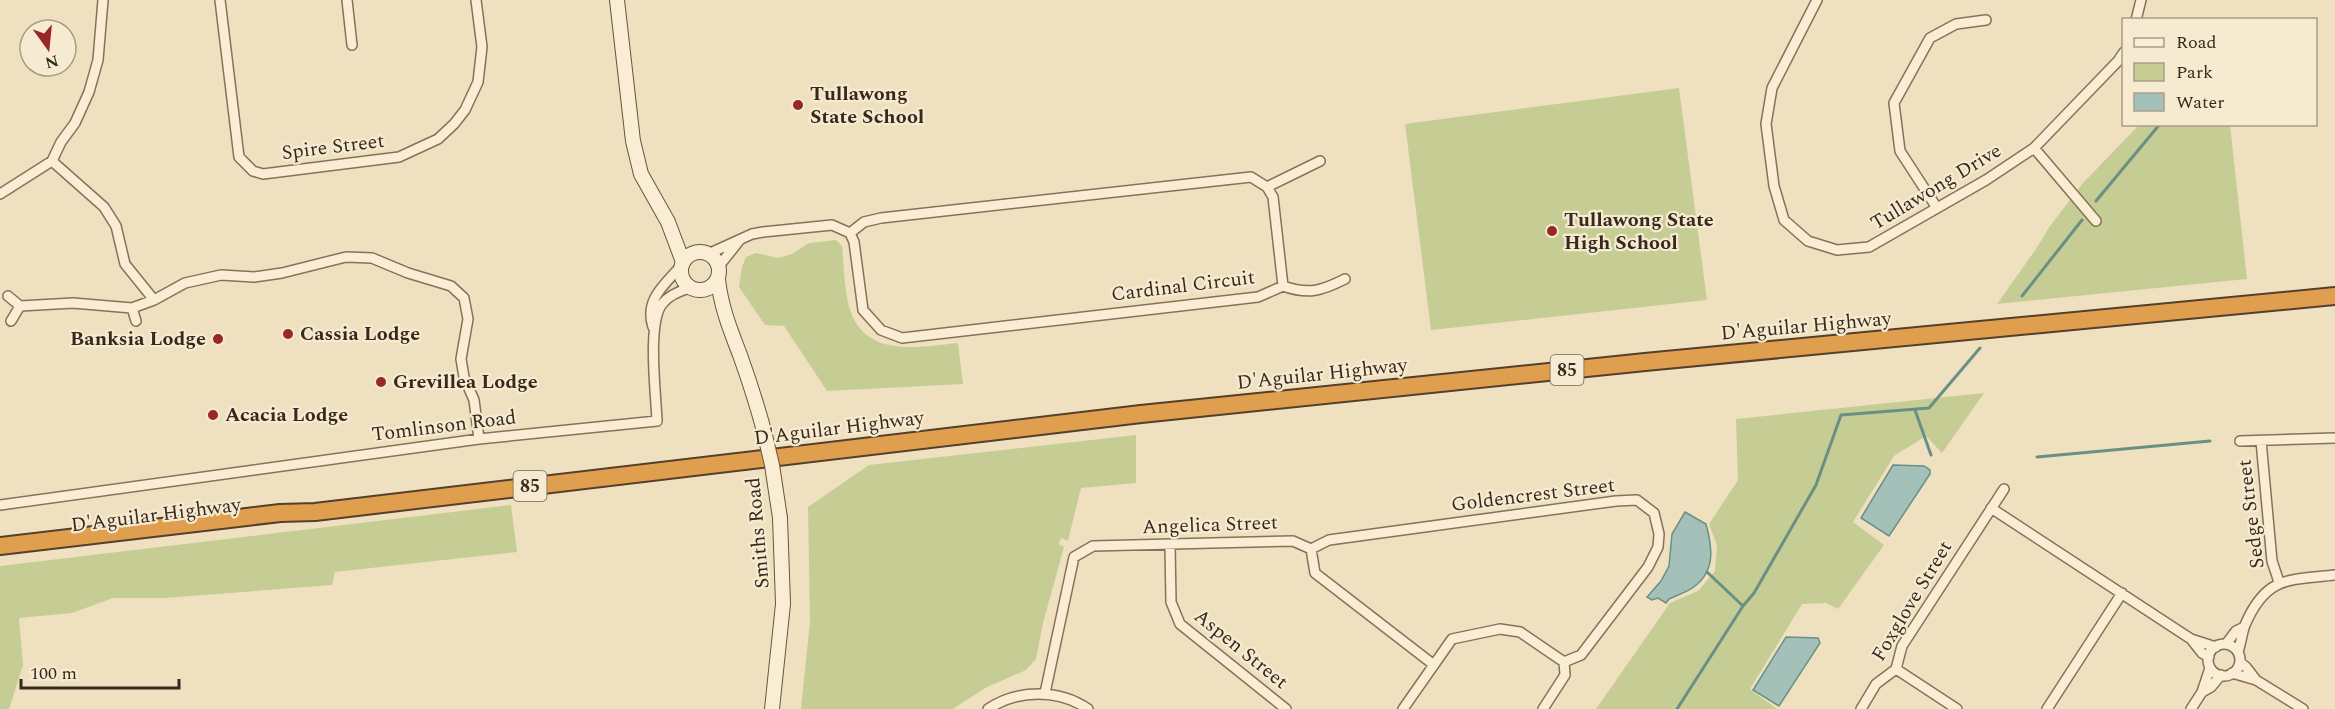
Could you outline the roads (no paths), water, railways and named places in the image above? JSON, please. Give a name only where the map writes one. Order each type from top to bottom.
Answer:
[{"type":"highway","name":"D'Aguilar Highway","points":[[0,546],[280,513],[315,512],[1142,414],[1645,362],[2335,296]]},
{"type":"highway","name":"D'Aguilar Highway","points":[[0,554],[280,521],[315,512]]},
{"type":"main road","points":[[617,0],[631,130],[638,164],[652,198],[668,222],[687,241],[715,259],[718,273],[709,288],[693,289],[682,278],[682,264],[668,222]]},
{"type":"main road","points":[[682,264],[692,254],[706,253]]},
{"type":"main road","name":"Smiths Road","points":[[718,273],[720,297],[727,324],[750,385],[764,431],[780,518],[783,604],[772,709]]},
{"type":"main road","name":"Smiths Road","points":[[693,289],[710,302],[727,324]]},
{"type":"street","points":[[0,194],[52,161],[61,142],[75,123],[89,92],[98,60],[103,0]]},
{"type":"street","name":"Spire Street","points":[[220,0],[239,157],[253,171],[263,174],[399,157],[438,139],[465,110],[478,82],[482,47],[476,0]]},
{"type":"street","points":[[347,0],[352,45]]},
{"type":"street","name":"Tullawong Drive","points":[[1816,0],[1772,88],[1766,124],[1774,186],[1784,220],[1808,241],[1837,250],[1869,247],[1986,180],[2034,148],[2122,55]]},
{"type":"street","points":[[2136,18],[2141,0]]},
{"type":"street","points":[[1937,208],[1900,151],[1894,103],[1930,38],[1956,24],[1986,20]]},
{"type":"street","points":[[2034,148],[2096,221]]},
{"type":"street","points":[[52,161],[104,207],[116,226],[125,264],[154,300]]},
{"type":"street","points":[[706,253],[763,232],[832,225],[850,233],[864,222],[881,218],[1251,177],[1268,187],[1320,161]]},
{"type":"street","name":"Cardinal Circuit","points":[[850,233],[854,242],[862,310],[882,330],[902,338],[1258,297],[1283,286],[1273,197],[1268,187]]},
{"type":"street","points":[[718,273],[740,239]]},
{"type":"street","points":[[8,296],[20,306],[74,303],[132,308],[154,300],[185,283],[221,275],[254,277],[282,273],[346,257],[372,258],[408,273],[451,286],[464,298],[468,319],[461,359],[464,377],[474,400],[479,439]]},
{"type":"street","name":"Tomlinson Road","points":[[0,505],[479,439],[657,421],[653,327],[650,316],[652,302],[682,264]]},
{"type":"street","points":[[1283,286],[1301,292],[1324,290],[1345,279]]},
{"type":"street","name":"Tomlinson Road","points":[[653,327],[661,305],[677,292],[693,289]]},
{"type":"street","points":[[11,321],[20,306]]},
{"type":"street","points":[[132,308],[136,321]]},
{"type":"street","name":"Sedge Street","points":[[2240,441],[2335,438]]},
{"type":"street","name":"Sedge Street","points":[[2261,441],[2271,553],[2279,582]]},
{"type":"street","name":"Foxglove Street","points":[[1861,709],[1876,684],[1896,669],[1902,646],[2004,489]]},
{"type":"street","name":"Goldencrest Street","points":[[1311,549],[1329,540],[1637,500],[1653,513],[1656,521],[1659,534],[1654,558],[1581,655],[1564,662]]},
{"type":"street","points":[[1991,508],[2191,639],[2209,657],[2211,668],[2202,692],[2191,709]]},
{"type":"street","name":"Angelica Street","points":[[1044,693],[1074,557],[1093,546],[1293,541],[1311,549]]},
{"type":"street","name":"Aspen Street","points":[[1170,545],[1171,602],[1180,624],[1286,709]]},
{"type":"street","points":[[1311,549],[1315,573],[1434,665]]},
{"type":"street","points":[[2256,680],[2240,662],[2238,652],[2244,627],[2266,591],[2279,582],[2335,575]]},
{"type":"street","points":[[2047,709],[2122,593]]},
{"type":"street","points":[[2209,657],[2236,631],[2244,627]]},
{"type":"street","points":[[1403,709],[1452,639],[1500,629],[1520,632],[1564,662],[1565,675],[1543,709]]},
{"type":"street","points":[[2191,639],[2221,645],[2238,652]]},
{"type":"street","points":[[2232,673],[2240,662]]},
{"type":"street","points":[[2211,668],[2221,675]]},
{"type":"street","points":[[1896,669],[1957,709]]},
{"type":"street","points":[[2202,692],[2214,684],[2221,675],[2232,673],[2256,680],[2303,709]]},
{"type":"street","points":[[988,709],[1020,696],[1044,693],[1075,699],[1088,709]]},
{"type":"water","points":[[1893,465],[1924,466],[1930,470],[1930,474],[1889,536],[1861,518]]},
{"type":"water","points":[[1685,512],[1706,524],[1711,557],[1706,573],[1695,586],[1669,599],[1666,603],[1658,598],[1652,600],[1647,597],[1661,581],[1669,566],[1672,534]]},
{"type":"water","points":[[1786,637],[1818,638],[1820,643],[1779,706],[1753,690]]},
{"type":"waterway","points":[[2096,201],[2158,126]]},
{"type":"waterway","points":[[2022,296],[2082,220]]},
{"type":"waterway","points":[[1677,709],[1743,606],[1754,593],[1816,485],[1841,415],[1929,408],[1980,348]]},
{"type":"waterway","points":[[1915,410],[1931,455]]},
{"type":"waterway","points":[[2037,457],[2210,441]]},
{"type":"waterway","points":[[1707,572],[1743,606]]},
{"type":"place","name":"Tullawong State School","points":[[798,105]]},
{"type":"place","name":"Tullawong State High School","points":[[1552,231]]},
{"type":"place","name":"Cassia Lodge","points":[[288,334]]},
{"type":"place","name":"Banksia Lodge","points":[[218,339]]},
{"type":"place","name":"Grevillea Lodge","points":[[381,382]]},
{"type":"place","name":"Acacia Lodge","points":[[213,415]]}]
